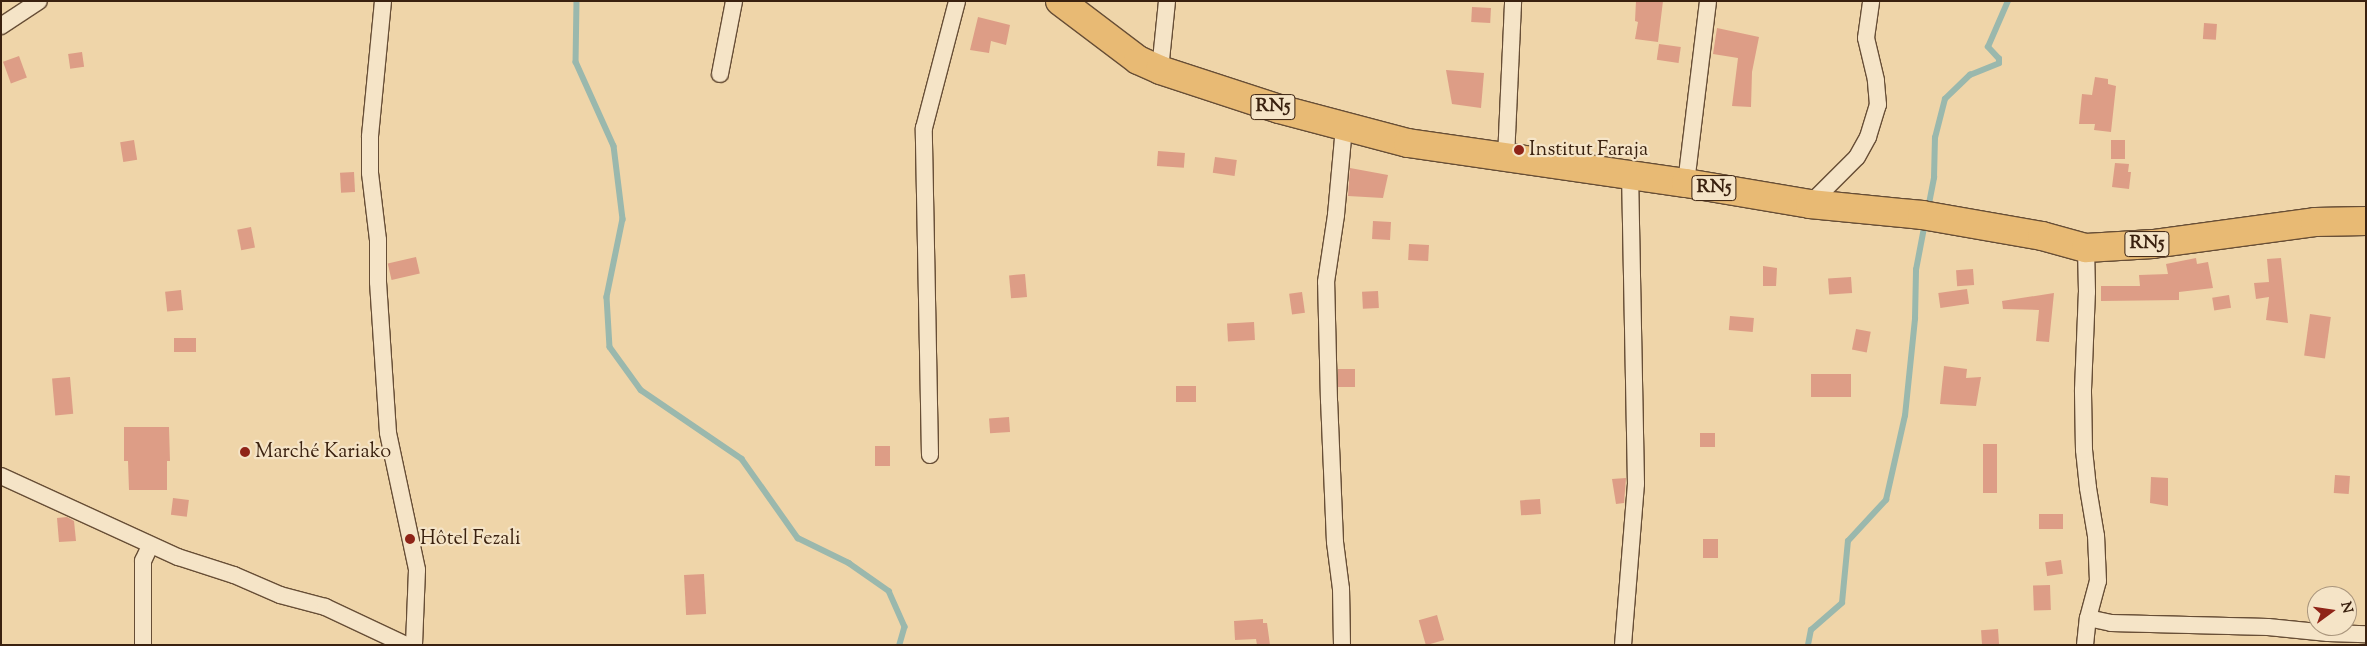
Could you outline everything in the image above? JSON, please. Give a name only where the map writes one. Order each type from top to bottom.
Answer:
[{"type":"highway","name":"RN5","points":[[1060,1],[1138,60],[1160,70],[1344,127],[1408,143],[1686,183],[1810,204],[1926,216],[2042,236],[2086,248],[2153,244],[2315,222],[2366,221]]},
{"type":"street","points":[[1,26],[39,1]]},
{"type":"street","points":[[383,1],[370,137],[370,173],[378,240],[378,282],[388,433],[417,570],[414,645]]},
{"type":"street","points":[[720,74],[734,1]]},
{"type":"street","points":[[930,455],[924,128],[957,1]]},
{"type":"street","points":[[1160,70],[1167,1]]},
{"type":"street","points":[[1506,158],[1513,1]]},
{"type":"street","points":[[1686,183],[1708,1]]},
{"type":"street","points":[[1810,204],[1858,157],[1868,137],[1878,105],[1876,80],[1866,38],[1871,1]]},
{"type":"street","points":[[1342,645],[1342,589],[1335,542],[1326,282],[1336,215],[1344,127]]},
{"type":"street","points":[[1623,645],[1636,484],[1630,175]]},
{"type":"street","points":[[2084,645],[2088,618],[2098,581],[2096,536],[2084,450],[2083,390],[2088,292],[2086,248]]},
{"type":"street","points":[[1,476],[178,558],[234,575],[280,595],[325,607],[406,645]]},
{"type":"street","points":[[143,645],[143,561],[150,546]]},
{"type":"street","points":[[2088,618],[2111,623],[2268,627],[2328,633],[2366,634]]},
{"type":"building","points":[[1636,1],[1663,1],[1658,42],[1635,39],[1638,22],[1635,21]]},
{"type":"building","points":[[1472,7],[1491,8],[1490,23],[1471,22]]},
{"type":"building","points":[[978,17],[1010,25],[1006,45],[991,41],[989,53],[970,50]]},
{"type":"building","points":[[2204,23],[2217,24],[2216,40],[2203,39]]},
{"type":"building","points":[[1717,28],[1759,37],[1752,72],[1751,107],[1732,106],[1738,58],[1713,54]]},
{"type":"building","points":[[1659,44],[1681,47],[1679,63],[1657,60]]},
{"type":"building","points":[[82,52],[84,67],[70,69],[68,54]]},
{"type":"building","points":[[19,56],[27,78],[11,83],[3,62]]},
{"type":"building","points":[[1446,70],[1484,73],[1481,108],[1452,104]]},
{"type":"building","points":[[2095,77],[2108,79],[2108,84],[2116,86],[2111,132],[2094,130],[2095,124],[2079,124],[2082,94],[2092,95]]},
{"type":"building","points":[[134,140],[137,160],[123,162],[120,142]]},
{"type":"building","points":[[2111,140],[2125,140],[2125,159],[2111,159]]},
{"type":"building","points":[[1158,151],[1185,153],[1184,168],[1157,166]]},
{"type":"building","points":[[1215,157],[1237,160],[1235,176],[1213,173]]},
{"type":"building","points":[[2115,163],[2129,164],[2128,172],[2131,172],[2129,189],[2112,187]]},
{"type":"building","points":[[1350,168],[1388,175],[1383,198],[1348,196]]},
{"type":"building","points":[[354,172],[355,192],[341,193],[340,173]]},
{"type":"building","points":[[1373,221],[1391,222],[1390,240],[1372,239]]},
{"type":"building","points":[[251,227],[255,248],[241,250],[237,230]]},
{"type":"building","points":[[1409,244],[1429,245],[1428,261],[1408,260]]},
{"type":"building","points":[[416,257],[420,274],[392,280],[388,264]]},
{"type":"building","points":[[2196,258],[2197,264],[2208,262],[2213,288],[2179,292],[2179,300],[2101,301],[2101,286],[2140,286],[2139,275],[2168,274],[2166,264]]},
{"type":"building","points":[[2281,258],[2288,323],[2266,320],[2269,297],[2256,299],[2254,283],[2269,282],[2267,259]]},
{"type":"building","points":[[1763,266],[1777,268],[1776,286],[1763,286]]},
{"type":"building","points":[[1973,269],[1974,285],[1957,286],[1956,270]]},
{"type":"building","points":[[1025,274],[1027,297],[1011,298],[1009,275]]},
{"type":"building","points":[[1851,277],[1852,293],[1829,295],[1828,279]]},
{"type":"building","points":[[1967,289],[1969,304],[1940,308],[1938,293]]},
{"type":"building","points":[[181,290],[183,310],[167,312],[165,292]]},
{"type":"building","points":[[1378,291],[1379,308],[1363,309],[1362,292]]},
{"type":"building","points":[[1302,292],[1305,313],[1292,315],[1289,294]]},
{"type":"building","points":[[2054,293],[2049,342],[2036,341],[2039,310],[2003,309],[2002,301]]},
{"type":"building","points":[[2229,295],[2231,308],[2214,310],[2212,298]]},
{"type":"building","points":[[2310,314],[2331,317],[2325,359],[2304,356]]},
{"type":"building","points":[[1730,316],[1754,318],[1753,332],[1729,330]]},
{"type":"building","points":[[1254,322],[1255,340],[1228,341],[1227,323]]},
{"type":"building","points":[[1856,329],[1871,332],[1867,352],[1852,350]]},
{"type":"building","points":[[174,338],[196,338],[196,352],[174,352]]},
{"type":"building","points":[[1944,366],[1967,369],[1966,378],[1981,377],[1976,406],[1940,404]]},
{"type":"building","points":[[1338,369],[1355,369],[1355,387],[1338,387]]},
{"type":"building","points":[[1811,374],[1851,374],[1851,397],[1811,397]]},
{"type":"building","points":[[70,377],[73,414],[55,415],[52,379]]},
{"type":"building","points":[[1176,386],[1196,386],[1196,402],[1176,402]]},
{"type":"building","points":[[1009,417],[1010,432],[990,433],[989,418]]},
{"type":"building","points":[[124,427],[169,427],[170,461],[167,461],[167,490],[129,490],[128,461],[124,461]]},
{"type":"building","points":[[1700,433],[1715,433],[1715,447],[1700,447]]},
{"type":"building","points":[[1983,444],[1997,444],[1997,493],[1983,493]]},
{"type":"building","points":[[875,446],[890,446],[890,466],[875,466]]},
{"type":"building","points":[[2335,475],[2350,476],[2349,494],[2334,493]]},
{"type":"building","points":[[2151,477],[2168,478],[2168,506],[2150,503]]},
{"type":"building","points":[[1626,478],[1624,503],[1616,504],[1612,479]]},
{"type":"building","points":[[173,498],[189,500],[187,517],[171,515]]},
{"type":"building","points":[[1540,499],[1541,514],[1521,515],[1520,500]]},
{"type":"building","points":[[2039,514],[2063,514],[2063,529],[2039,529]]},
{"type":"building","points":[[67,517],[74,521],[76,541],[59,542],[57,518]]},
{"type":"building","points":[[1703,539],[1718,539],[1718,558],[1703,558]]},
{"type":"building","points":[[2061,560],[2063,574],[2047,576],[2045,562]]},
{"type":"building","points":[[704,574],[706,614],[686,615],[684,575]]},
{"type":"building","points":[[2050,585],[2051,610],[2034,611],[2033,586]]},
{"type":"building","points":[[1437,615],[1444,640],[1426,645],[1419,620]]},
{"type":"building","points":[[1263,619],[1263,623],[1267,623],[1270,645],[1257,645],[1256,639],[1235,640],[1234,621]]},
{"type":"building","points":[[1998,629],[1999,645],[1982,645],[1981,630]]},
{"type":"waterway","points":[[577,1],[576,62],[614,146],[623,219],[607,297],[610,347],[641,390],[742,459],[798,538],[849,563],[889,591],[905,627],[900,645]]},
{"type":"waterway","points":[[1928,209],[1934,178],[1935,138],[1945,99],[1970,75],[1999,63],[1999,59],[1988,47],[2008,1]]},
{"type":"waterway","points":[[1808,645],[1811,630],[1842,603],[1848,541],[1886,500],[1905,416],[1915,319],[1916,270],[1925,223]]},
{"type":"place","name":"Institut Faraja","points":[[1519,150]]},
{"type":"place","name":"Marché Kariako","points":[[245,452]]},
{"type":"place","name":"Hôtel Fezali","points":[[410,539]]}]
